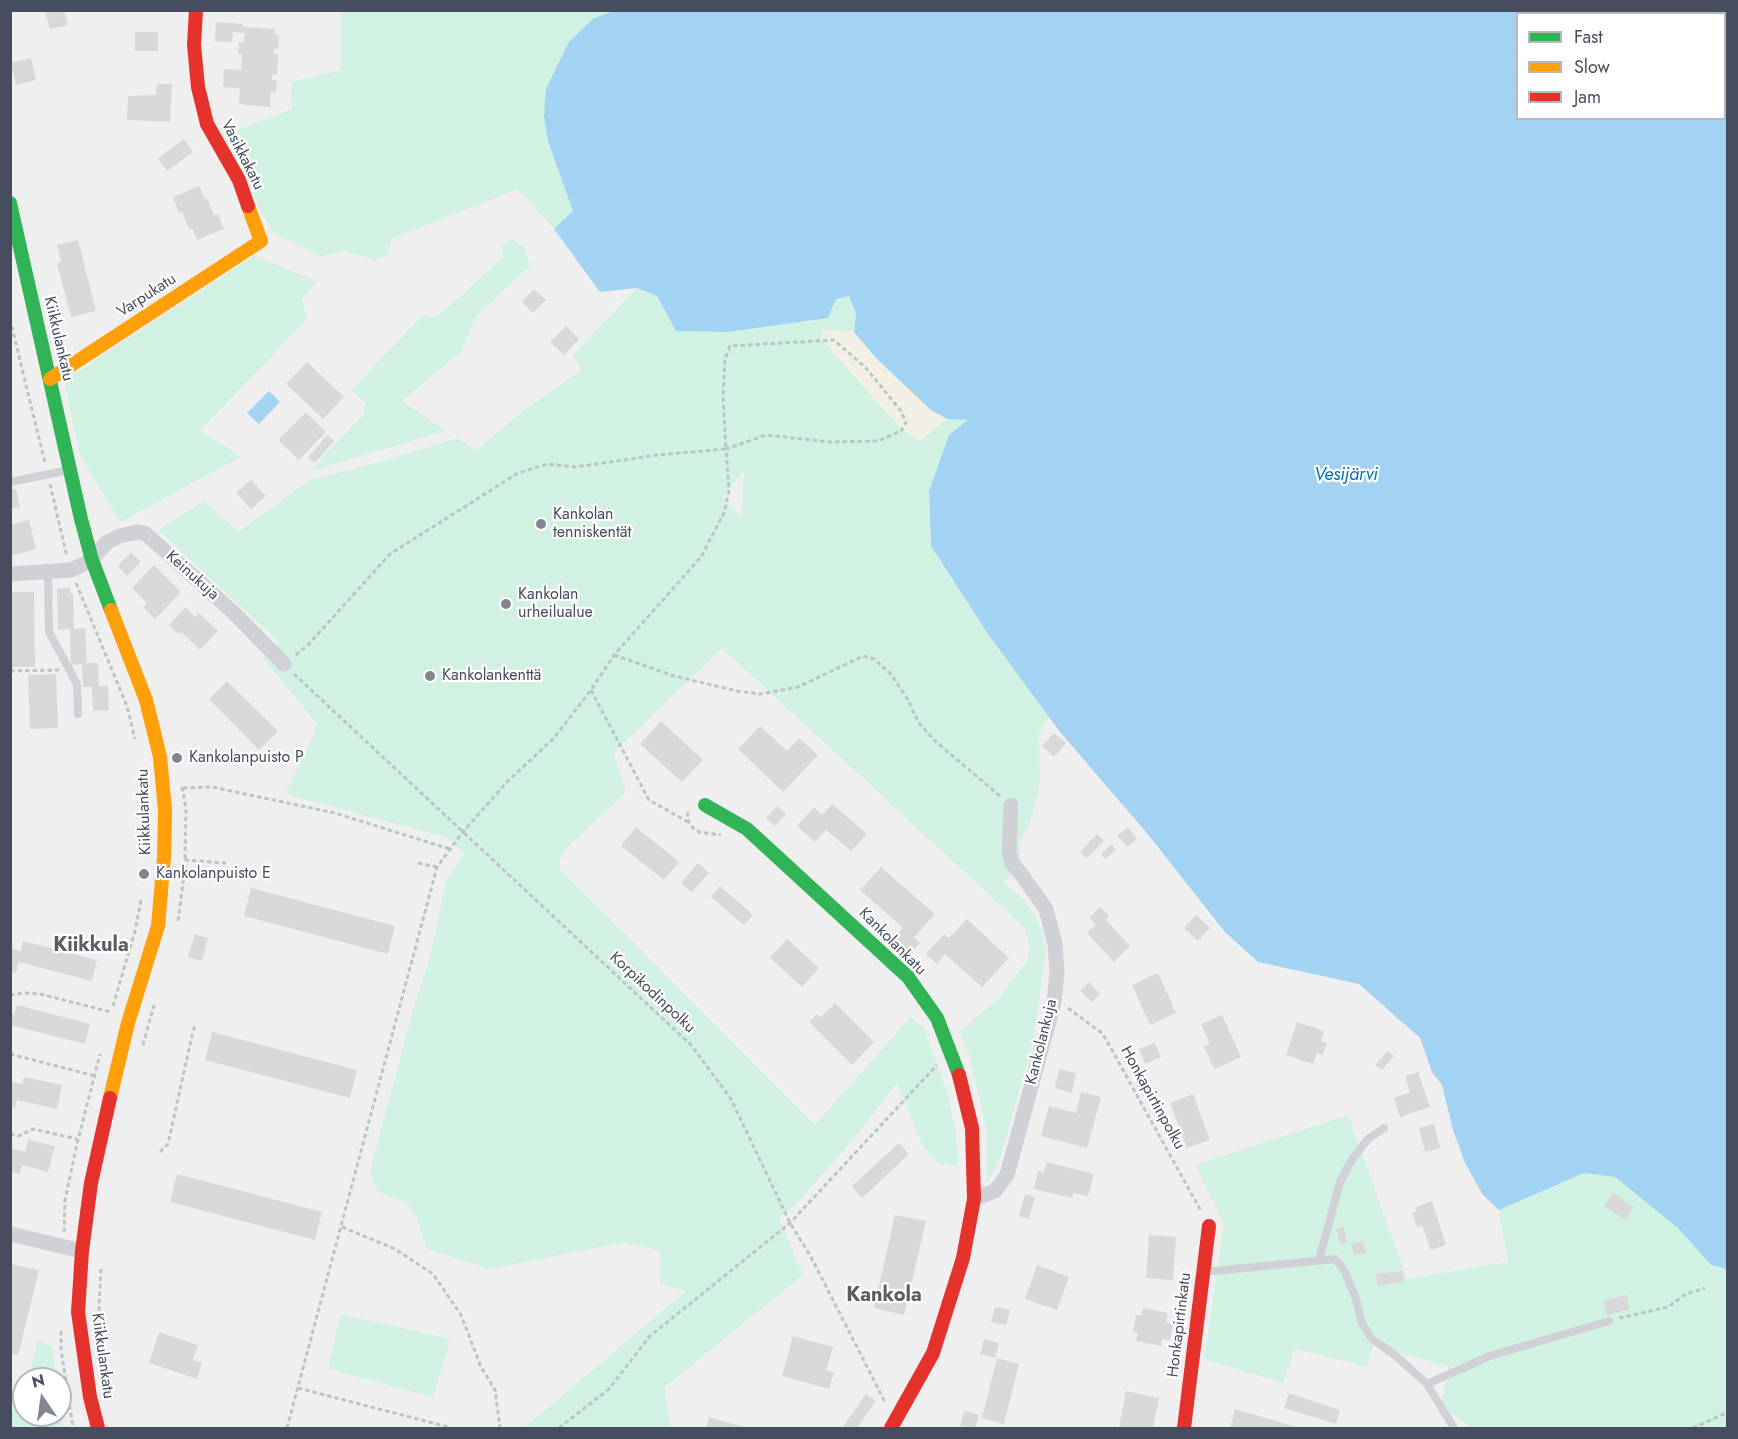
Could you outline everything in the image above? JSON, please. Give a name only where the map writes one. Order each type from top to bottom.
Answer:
[{"type":"street","name":"Vasikkakatu","points":[[196,10],[194,45],[198,87],[207,124],[239,180],[261,241]]},
{"type":"street","name":"Kiikkulankatu","points":[[10,203],[92,560],[147,700],[160,757],[165,810],[164,857],[158,926],[128,1023],[97,1151],[82,1251],[78,1312],[90,1397],[98,1428]]},
{"type":"street","name":"Varpukatu","points":[[51,379],[261,241]]},
{"type":"street","name":"Keinukuja","points":[[10,574],[71,570],[92,560],[106,543],[119,536],[138,532],[146,534],[232,612],[284,664]]},
{"type":"street","name":"Kankolankatu","points":[[697,805],[747,829],[800,875],[908,977],[937,1018],[957,1068],[972,1128],[974,1199],[963,1258],[933,1353],[894,1427]]},
{"type":"street","name":"Kankolankuja","points":[[974,1199],[995,1191],[1006,1176],[1054,1002],[1057,971],[1055,944],[1046,909],[1012,863],[1009,852],[1011,805]]},
{"type":"street","name":"Honkapirtinkatu","points":[[1184,1428],[1209,1226]]},
{"type":"street","points":[[10,1234],[82,1251]]},
{"type":"lane","points":[[10,482],[70,470]]},
{"type":"lane","points":[[48,573],[49,632],[77,684],[78,714]]},
{"type":"lane","points":[[1319,1260],[1340,1182],[1368,1139],[1384,1128]]},
{"type":"lane","points":[[1203,1272],[1335,1259],[1344,1270],[1355,1296],[1362,1323],[1372,1339],[1396,1356],[1427,1384],[1454,1428]]},
{"type":"lane","points":[[1427,1384],[1490,1356],[1609,1321]]},
{"type":"path","points":[[10,319],[63,545],[71,570],[127,706],[135,740]]},
{"type":"path","points":[[284,664],[307,646],[390,554],[518,473],[548,464],[576,467],[657,455],[726,449],[766,435],[830,442],[878,441],[901,431],[906,423],[901,411],[866,368],[834,339],[730,346],[725,359],[723,396],[726,449],[729,491],[724,513],[701,557],[614,655],[591,690],[554,738],[506,783],[462,833],[437,867],[287,1428]]},
{"type":"path","points":[[614,655],[674,676],[760,694],[798,687],[862,656],[874,659],[890,673],[907,698],[918,722],[934,740],[1011,805]]},
{"type":"path","name":"Korpikodinpolku","points":[[284,664],[691,1045],[731,1099],[790,1223],[811,1257],[894,1427]]},
{"type":"path","points":[[10,671],[69,670]]},
{"type":"path","points":[[591,690],[649,800],[689,823],[699,832],[730,836]]},
{"type":"path","points":[[183,788],[212,787],[335,813],[450,849]]},
{"type":"path","points":[[689,823],[687,818],[697,805]]},
{"type":"path","points":[[176,928],[186,860],[226,863]]},
{"type":"path","points":[[418,863],[437,867]]},
{"type":"path","points":[[10,995],[40,994],[111,1012],[135,931],[142,891]]},
{"type":"path","name":"Honkapirtinpolku","points":[[1054,1002],[1070,1009],[1103,1034],[1209,1226]]},
{"type":"path","points":[[142,1049],[154,1005]]},
{"type":"path","points":[[160,1152],[168,1144],[196,1024]]},
{"type":"path","points":[[63,1246],[65,1200],[78,1139],[103,1044]]},
{"type":"path","points":[[559,1428],[609,1389],[650,1336],[790,1223],[950,1050]]},
{"type":"path","points":[[10,1054],[95,1076]]},
{"type":"path","points":[[10,1134],[19,1136],[33,1129],[78,1139]]},
{"type":"path","points":[[342,1227],[395,1249],[433,1274],[461,1316],[481,1367],[495,1390],[500,1428]]},
{"type":"path","points":[[101,1266],[99,1306],[104,1356]]},
{"type":"path","points":[[1609,1321],[1668,1307],[1686,1294],[1705,1288]]},
{"type":"path","points":[[61,1327],[61,1349],[73,1428]]},
{"type":"path","points":[[298,1388],[452,1428]]},
{"type":"path","points":[[1693,1428],[1728,1412]]},
{"type":"green space","points":[[341,11],[613,11],[594,18],[548,141],[574,211],[554,229],[518,189],[392,239],[388,255],[375,260],[345,251],[320,256],[273,233],[257,204],[248,169],[226,135],[292,109],[291,82],[341,70]]},
{"type":"green space","points":[[511,239],[524,247],[530,266],[477,315],[460,353],[402,401],[446,431],[310,471],[364,414],[366,403],[351,390],[423,315],[437,317],[503,258],[501,246]]},
{"type":"green space","points":[[254,256],[317,281],[302,300],[307,320],[200,430],[241,457],[120,522],[80,455],[64,381]]},
{"type":"green space","points":[[637,288],[657,296],[676,331],[728,332],[828,318],[836,299],[849,296],[856,313],[854,332],[947,419],[969,420],[929,491],[931,546],[988,634],[1049,716],[1039,734],[1040,784],[1030,823],[1019,843],[1021,866],[1003,882],[1023,899],[1039,923],[1046,948],[1034,1038],[1000,1158],[987,1184],[986,1129],[970,1057],[959,1032],[1000,997],[1027,961],[1031,948],[1024,927],[722,648],[613,753],[626,792],[563,851],[558,867],[815,1125],[911,1017],[925,1030],[949,1098],[958,1147],[958,1167],[936,1162],[922,1144],[897,1083],[851,1142],[795,1205],[779,1218],[803,1275],[665,1387],[670,1428],[524,1428],[686,1291],[660,1284],[660,1251],[624,1242],[490,1269],[427,1249],[417,1219],[407,1203],[378,1192],[370,1172],[414,1007],[430,958],[446,881],[465,853],[445,837],[285,794],[318,725],[263,658],[279,642],[158,530],[204,501],[238,532],[310,480],[458,438],[476,451],[518,415],[581,370],[573,355]],"holes":[[[744,471],[742,519],[723,497]]]},
{"type":"green space","points":[[1348,1115],[1407,1279],[1508,1262],[1499,1210],[1585,1173],[1615,1177],[1651,1205],[1678,1228],[1711,1265],[1727,1269],[1727,1428],[1473,1428],[1441,1407],[1448,1366],[1373,1346],[1367,1367],[1295,1349],[1283,1383],[1204,1359],[1224,1224],[1195,1165]]},
{"type":"green space","points":[[341,1314],[450,1339],[433,1397],[328,1369]]},
{"type":"green space","points":[[38,1339],[53,1347],[55,1367],[32,1367]]},
{"type":"green space","points":[[11,1408],[12,1427],[63,1428],[11,1428]]},
{"type":"sand","points":[[822,329],[854,332],[877,359],[931,410],[947,419],[920,441],[901,429],[821,339]]},
{"type":"water","name":"Vesijärvi","points":[[613,11],[1727,11],[1727,1269],[1711,1265],[1678,1228],[1615,1177],[1584,1173],[1499,1210],[1483,1195],[1465,1163],[1453,1130],[1442,1085],[1432,1072],[1420,1038],[1359,984],[1258,962],[1225,932],[1146,832],[1060,732],[988,634],[931,546],[929,491],[949,435],[968,420],[947,419],[931,410],[877,359],[854,332],[856,313],[849,296],[836,299],[828,318],[728,332],[676,331],[657,296],[637,288],[600,292],[554,229],[573,211],[548,141],[544,116],[546,89],[569,42],[594,18]]},
{"type":"water","points":[[269,391],[280,402],[259,424],[247,413]]},
{"type":"building","points":[[64,10],[68,25],[50,29],[45,11]]},
{"type":"building","points":[[216,22],[275,29],[275,35],[279,35],[278,49],[274,49],[274,54],[278,54],[277,75],[272,75],[272,80],[277,80],[276,93],[271,92],[270,107],[239,104],[240,88],[223,87],[224,69],[241,70],[242,54],[238,54],[239,42],[244,42],[245,33],[233,32],[232,42],[215,41]]},
{"type":"building","points":[[135,32],[158,32],[158,51],[135,51]]},
{"type":"building","points":[[31,58],[36,80],[16,85],[11,63]]},
{"type":"building","points":[[157,84],[172,84],[170,122],[127,120],[128,96],[156,95]]},
{"type":"building","points":[[184,139],[193,152],[167,171],[158,158]]},
{"type":"building","points":[[199,186],[214,215],[218,214],[224,229],[197,240],[192,228],[189,229],[182,212],[179,213],[173,197]]},
{"type":"building","points":[[78,240],[96,311],[71,317],[57,263],[61,262],[57,245]]},
{"type":"building","points":[[534,289],[546,300],[533,313],[522,302]]},
{"type":"building","points":[[566,326],[579,339],[564,355],[550,342]]},
{"type":"building","points":[[307,362],[344,397],[323,419],[286,384]]},
{"type":"building","points":[[306,412],[326,432],[299,460],[278,440]]},
{"type":"building","points":[[327,435],[334,441],[315,463],[308,458]]},
{"type":"building","points":[[251,480],[266,496],[251,509],[236,493]]},
{"type":"building","points":[[16,489],[20,507],[10,509],[10,490]]},
{"type":"building","points":[[29,520],[36,549],[10,556],[10,525]]},
{"type":"building","points":[[131,552],[141,562],[127,576],[118,566]]},
{"type":"building","points":[[154,565],[181,592],[155,619],[143,607],[147,603],[132,588]]},
{"type":"building","points":[[70,588],[70,593],[73,593],[74,629],[85,628],[87,663],[98,663],[99,686],[108,686],[109,710],[93,711],[92,687],[83,687],[82,664],[71,665],[70,629],[58,630],[57,589]]},
{"type":"building","points":[[10,592],[34,592],[35,667],[10,667]]},
{"type":"building","points":[[186,607],[195,617],[199,613],[218,631],[200,650],[181,632],[178,634],[169,625]]},
{"type":"building","points":[[56,674],[58,728],[30,729],[28,675]]},
{"type":"building","points":[[227,681],[278,731],[259,750],[209,699]]},
{"type":"building","points":[[661,721],[703,760],[682,782],[640,744]]},
{"type":"building","points":[[760,726],[787,751],[799,738],[818,755],[783,792],[738,749]]},
{"type":"building","points":[[1054,733],[1066,743],[1054,757],[1042,746]]},
{"type":"building","points":[[832,804],[867,834],[851,851],[826,830],[815,842],[797,826],[814,807],[822,815]]},
{"type":"building","points":[[777,806],[786,814],[775,826],[766,818]]},
{"type":"building","points":[[636,827],[679,862],[664,880],[621,846]]},
{"type":"building","points":[[1128,827],[1137,839],[1127,847],[1117,836]]},
{"type":"building","points":[[1097,834],[1104,841],[1087,858],[1080,852]]},
{"type":"building","points":[[1112,844],[1116,850],[1105,859],[1101,854]]},
{"type":"building","points":[[698,863],[709,873],[692,892],[681,883]]},
{"type":"building","points":[[881,867],[935,914],[914,938],[920,943],[911,953],[894,938],[903,928],[860,890]]},
{"type":"building","points":[[720,886],[753,915],[744,925],[711,897]]},
{"type":"building","points":[[251,888],[395,926],[388,954],[244,916]]},
{"type":"building","points":[[1100,907],[1109,916],[1106,920],[1130,946],[1114,962],[1087,933],[1096,925],[1089,918]]},
{"type":"building","points":[[1196,915],[1210,928],[1198,941],[1184,928]]},
{"type":"building","points":[[967,919],[1009,958],[982,987],[945,954],[937,964],[926,954],[944,934],[949,938]]},
{"type":"building","points":[[195,934],[208,938],[202,961],[188,957]]},
{"type":"building","points":[[787,939],[819,968],[802,987],[770,958]]},
{"type":"building","points":[[23,941],[97,960],[92,981],[19,962],[16,973],[10,972],[10,948],[21,951]]},
{"type":"building","points":[[1158,973],[1176,1013],[1150,1025],[1132,985]]},
{"type":"building","points":[[1089,982],[1100,994],[1092,1002],[1080,991]]},
{"type":"building","points":[[835,1003],[874,1042],[852,1065],[809,1022],[817,1014],[821,1017]]},
{"type":"building","points":[[17,1005],[90,1024],[85,1044],[10,1025],[10,1014],[14,1015]]},
{"type":"building","points":[[1222,1015],[1241,1057],[1214,1069],[1204,1046],[1210,1044],[1201,1024]]},
{"type":"building","points":[[1297,1022],[1324,1031],[1321,1041],[1327,1043],[1323,1055],[1317,1053],[1313,1064],[1286,1055]]},
{"type":"building","points":[[212,1032],[357,1070],[350,1098],[205,1060]]},
{"type":"building","points":[[1155,1043],[1161,1057],[1145,1064],[1139,1049]]},
{"type":"building","points":[[1388,1051],[1394,1056],[1382,1070],[1375,1065]]},
{"type":"building","points":[[1059,1069],[1076,1073],[1072,1093],[1055,1088]]},
{"type":"building","points":[[1418,1072],[1430,1107],[1400,1117],[1394,1098],[1410,1092],[1405,1076]]},
{"type":"building","points":[[24,1077],[62,1085],[57,1109],[17,1100],[15,1108],[10,1107],[10,1082],[22,1084]]},
{"type":"building","points":[[1081,1092],[1101,1097],[1087,1148],[1041,1136],[1049,1106],[1076,1113]]},
{"type":"building","points":[[1193,1094],[1210,1140],[1187,1148],[1170,1103]]},
{"type":"building","points":[[1434,1124],[1440,1148],[1425,1152],[1419,1128]]},
{"type":"building","points":[[28,1140],[55,1146],[48,1172],[22,1165],[20,1174],[10,1172],[10,1148],[25,1152]]},
{"type":"building","points":[[899,1143],[909,1154],[862,1198],[852,1186]]},
{"type":"building","points":[[1047,1162],[1094,1174],[1088,1196],[1073,1193],[1072,1198],[1034,1189],[1038,1171],[1044,1173]]},
{"type":"building","points":[[177,1174],[322,1212],[315,1240],[170,1202]]},
{"type":"building","points":[[1613,1193],[1634,1207],[1625,1220],[1604,1206]]},
{"type":"building","points":[[1025,1194],[1035,1197],[1029,1219],[1019,1216]]},
{"type":"building","points":[[1432,1201],[1446,1245],[1431,1250],[1422,1225],[1417,1227],[1412,1213],[1417,1211],[1416,1207]]},
{"type":"building","points":[[895,1215],[926,1221],[904,1315],[874,1308]]},
{"type":"building","points":[[1344,1227],[1347,1242],[1340,1244],[1336,1229]]},
{"type":"building","points":[[1149,1235],[1176,1237],[1173,1280],[1146,1278]]},
{"type":"building","points":[[1363,1241],[1366,1253],[1354,1255],[1351,1244]]},
{"type":"building","points":[[11,1264],[39,1270],[18,1355],[10,1354]]},
{"type":"building","points":[[1037,1265],[1069,1277],[1057,1310],[1025,1299]]},
{"type":"building","points":[[1403,1271],[1404,1282],[1378,1286],[1376,1274]]},
{"type":"building","points":[[1626,1295],[1630,1309],[1607,1315],[1603,1301]]},
{"type":"building","points":[[995,1307],[1010,1310],[1006,1325],[991,1322]]},
{"type":"building","points":[[1143,1308],[1168,1313],[1166,1322],[1173,1324],[1170,1340],[1162,1339],[1161,1346],[1136,1341],[1138,1333],[1133,1332],[1136,1315],[1141,1316]]},
{"type":"building","points":[[159,1332],[198,1345],[193,1360],[202,1363],[197,1379],[149,1363]]},
{"type":"building","points":[[793,1336],[833,1347],[826,1370],[834,1373],[829,1389],[782,1376]]},
{"type":"building","points":[[984,1339],[999,1343],[995,1358],[980,1354]]},
{"type":"building","points":[[997,1358],[1019,1364],[1004,1424],[982,1418]]},
{"type":"building","points":[[1126,1391],[1159,1398],[1153,1428],[1119,1428]]},
{"type":"building","points":[[1289,1393],[1340,1410],[1336,1424],[1284,1408]]},
{"type":"building","points":[[866,1394],[876,1401],[857,1428],[842,1428]]},
{"type":"building","points":[[1235,1409],[1300,1428],[1230,1428]]},
{"type":"building","points":[[964,1411],[979,1415],[975,1428],[960,1426]]},
{"type":"building","points":[[709,1417],[747,1428],[706,1428]]},
{"type":"traffic: fast","points":[[10,203],[81,519],[92,560],[111,610]]},
{"type":"traffic: fast","points":[[705,805],[747,829],[908,977],[937,1018],[959,1075]]},
{"type":"traffic: slow","points":[[50,379],[261,241],[248,206]]},
{"type":"traffic: slow","points":[[110,1098],[128,1023],[158,926],[164,857],[165,810],[160,757],[146,700],[111,610]]},
{"type":"traffic: jam","points":[[196,10],[194,45],[198,87],[207,124],[239,180],[248,206]]},
{"type":"traffic: jam","points":[[891,1428],[933,1353],[963,1258],[974,1199],[972,1128],[959,1075]]},
{"type":"traffic: jam","points":[[98,1428],[90,1397],[78,1312],[82,1251],[91,1183],[110,1098]]},
{"type":"traffic: jam","points":[[1184,1428],[1209,1226]]},
{"type":"place","name":"Kankolan tenniskentät","points":[[541,524]]},
{"type":"place","name":"Kankolan urheilualue","points":[[506,604]]},
{"type":"place","name":"Kankolankenttä","points":[[430,676]]},
{"type":"place","name":"Kankolanpuisto P","points":[[177,758]]},
{"type":"place","name":"Kankolanpuisto E","points":[[144,874]]},
{"type":"district","name":"Kiikkula","points":[[91,946]]},
{"type":"district","name":"Kankola","points":[[884,1296]]}]
